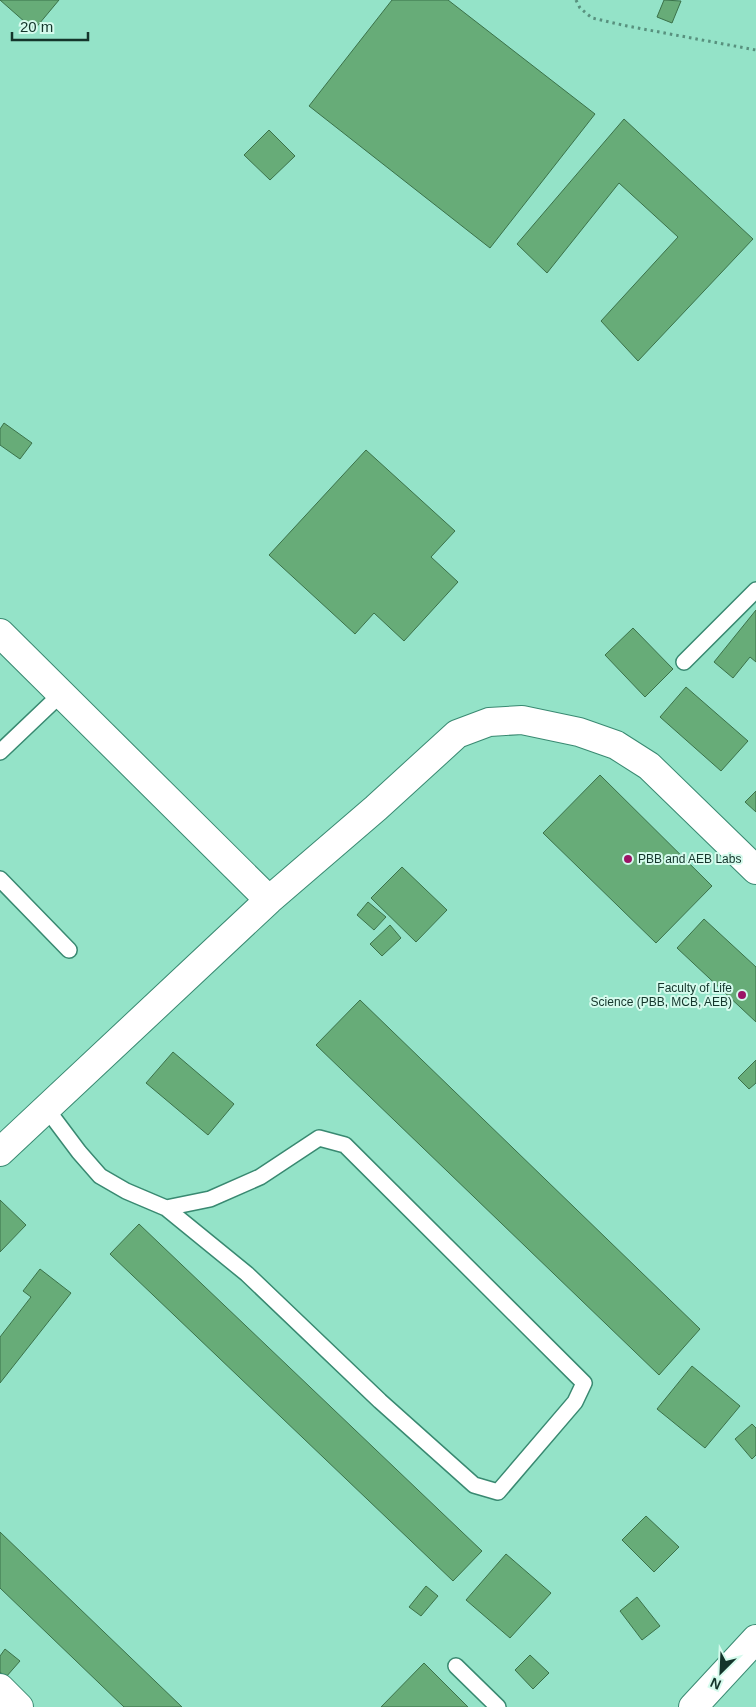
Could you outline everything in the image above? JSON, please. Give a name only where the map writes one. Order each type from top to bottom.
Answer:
[{"type":"street","points":[[0,633],[269,900]]},
{"type":"street","points":[[0,1152],[269,900],[376,808],[457,734],[489,722],[522,720],[579,732],[616,745],[648,766],[756,870]]},
{"type":"street","points":[[693,1707],[756,1639]]},
{"type":"street","points":[[0,1688],[19,1707]]},
{"type":"lane","points":[[684,662],[756,590]]},
{"type":"lane","points":[[0,752],[61,694]]},
{"type":"lane","points":[[0,879],[69,950]]},
{"type":"lane","points":[[46,1108],[79,1152],[100,1176],[126,1191],[166,1208],[247,1274],[380,1401],[474,1485],[498,1492],[576,1402],[584,1383],[345,1145],[319,1138],[260,1177],[210,1199],[166,1208]]},
{"type":"lane","points":[[456,1666],[498,1707]]},
{"type":"path","points":[[576,0],[580,8],[592,18],[756,50]]},
{"type":"building","points":[[0,0],[59,0],[34,30]]},
{"type":"building","points":[[392,0],[448,0],[595,114],[490,248],[309,106]]},
{"type":"building","points":[[664,0],[681,1],[672,23],[657,17]]},
{"type":"building","points":[[624,119],[753,239],[638,361],[601,321],[678,237],[619,183],[547,273],[517,244]]},
{"type":"building","points":[[269,130],[295,156],[270,180],[244,155]]},
{"type":"building","points":[[4,423],[32,443],[20,459],[0,445],[0,429]]},
{"type":"building","points":[[366,450],[455,531],[431,557],[458,582],[404,641],[374,613],[355,634],[269,555]]},
{"type":"building","points":[[756,610],[756,662],[750,657],[733,678],[714,662]]},
{"type":"building","points":[[633,628],[673,669],[645,697],[605,655]]},
{"type":"building","points":[[686,687],[748,741],[721,771],[660,717]]},
{"type":"building","name":"PBB and AEB Labs","points":[[600,775],[712,886],[656,943],[543,833]]},
{"type":"building","points":[[756,791],[756,812],[745,802]]},
{"type":"building","points":[[402,867],[447,910],[416,942],[371,898]]},
{"type":"building","points":[[368,902],[386,917],[374,930],[357,915]]},
{"type":"building","name":"Faculty of Life Science (PBB, MCB, AEB)","points":[[704,919],[756,967],[756,1022],[677,948]]},
{"type":"building","points":[[390,925],[401,938],[382,956],[370,944]]},
{"type":"building","points":[[360,1000],[700,1329],[659,1375],[316,1045]]},
{"type":"building","points":[[173,1052],[234,1104],[208,1135],[146,1083]]},
{"type":"building","points":[[756,1060],[756,1083],[749,1089],[738,1078]]},
{"type":"building","points":[[0,1200],[26,1225],[0,1252]]},
{"type":"building","points":[[139,1224],[482,1551],[453,1581],[110,1254]]},
{"type":"building","points":[[40,1269],[71,1293],[0,1383],[0,1337],[31,1297],[23,1291]]},
{"type":"building","points":[[692,1366],[740,1406],[705,1448],[657,1409]]},
{"type":"building","points":[[752,1424],[756,1428],[756,1455],[752,1459],[735,1439]]},
{"type":"building","points":[[646,1516],[679,1547],[654,1572],[622,1540]]},
{"type":"building","points":[[0,1532],[182,1707],[124,1707],[0,1588]]},
{"type":"building","points":[[506,1554],[551,1593],[510,1638],[466,1600]]},
{"type":"building","points":[[426,1586],[438,1596],[421,1616],[409,1607]]},
{"type":"building","points":[[637,1597],[660,1626],[642,1640],[620,1611]]},
{"type":"building","points":[[5,1649],[20,1661],[6,1677],[0,1672],[0,1656]]},
{"type":"building","points":[[530,1655],[549,1673],[533,1689],[515,1670]]},
{"type":"building","points":[[424,1663],[468,1707],[381,1707]]},
{"type":"place","name":"PBB and AEB Labs","points":[[628,859]]},
{"type":"place","name":"Faculty of Life Science (PBB, MCB, AEB)","points":[[742,995]]}]
